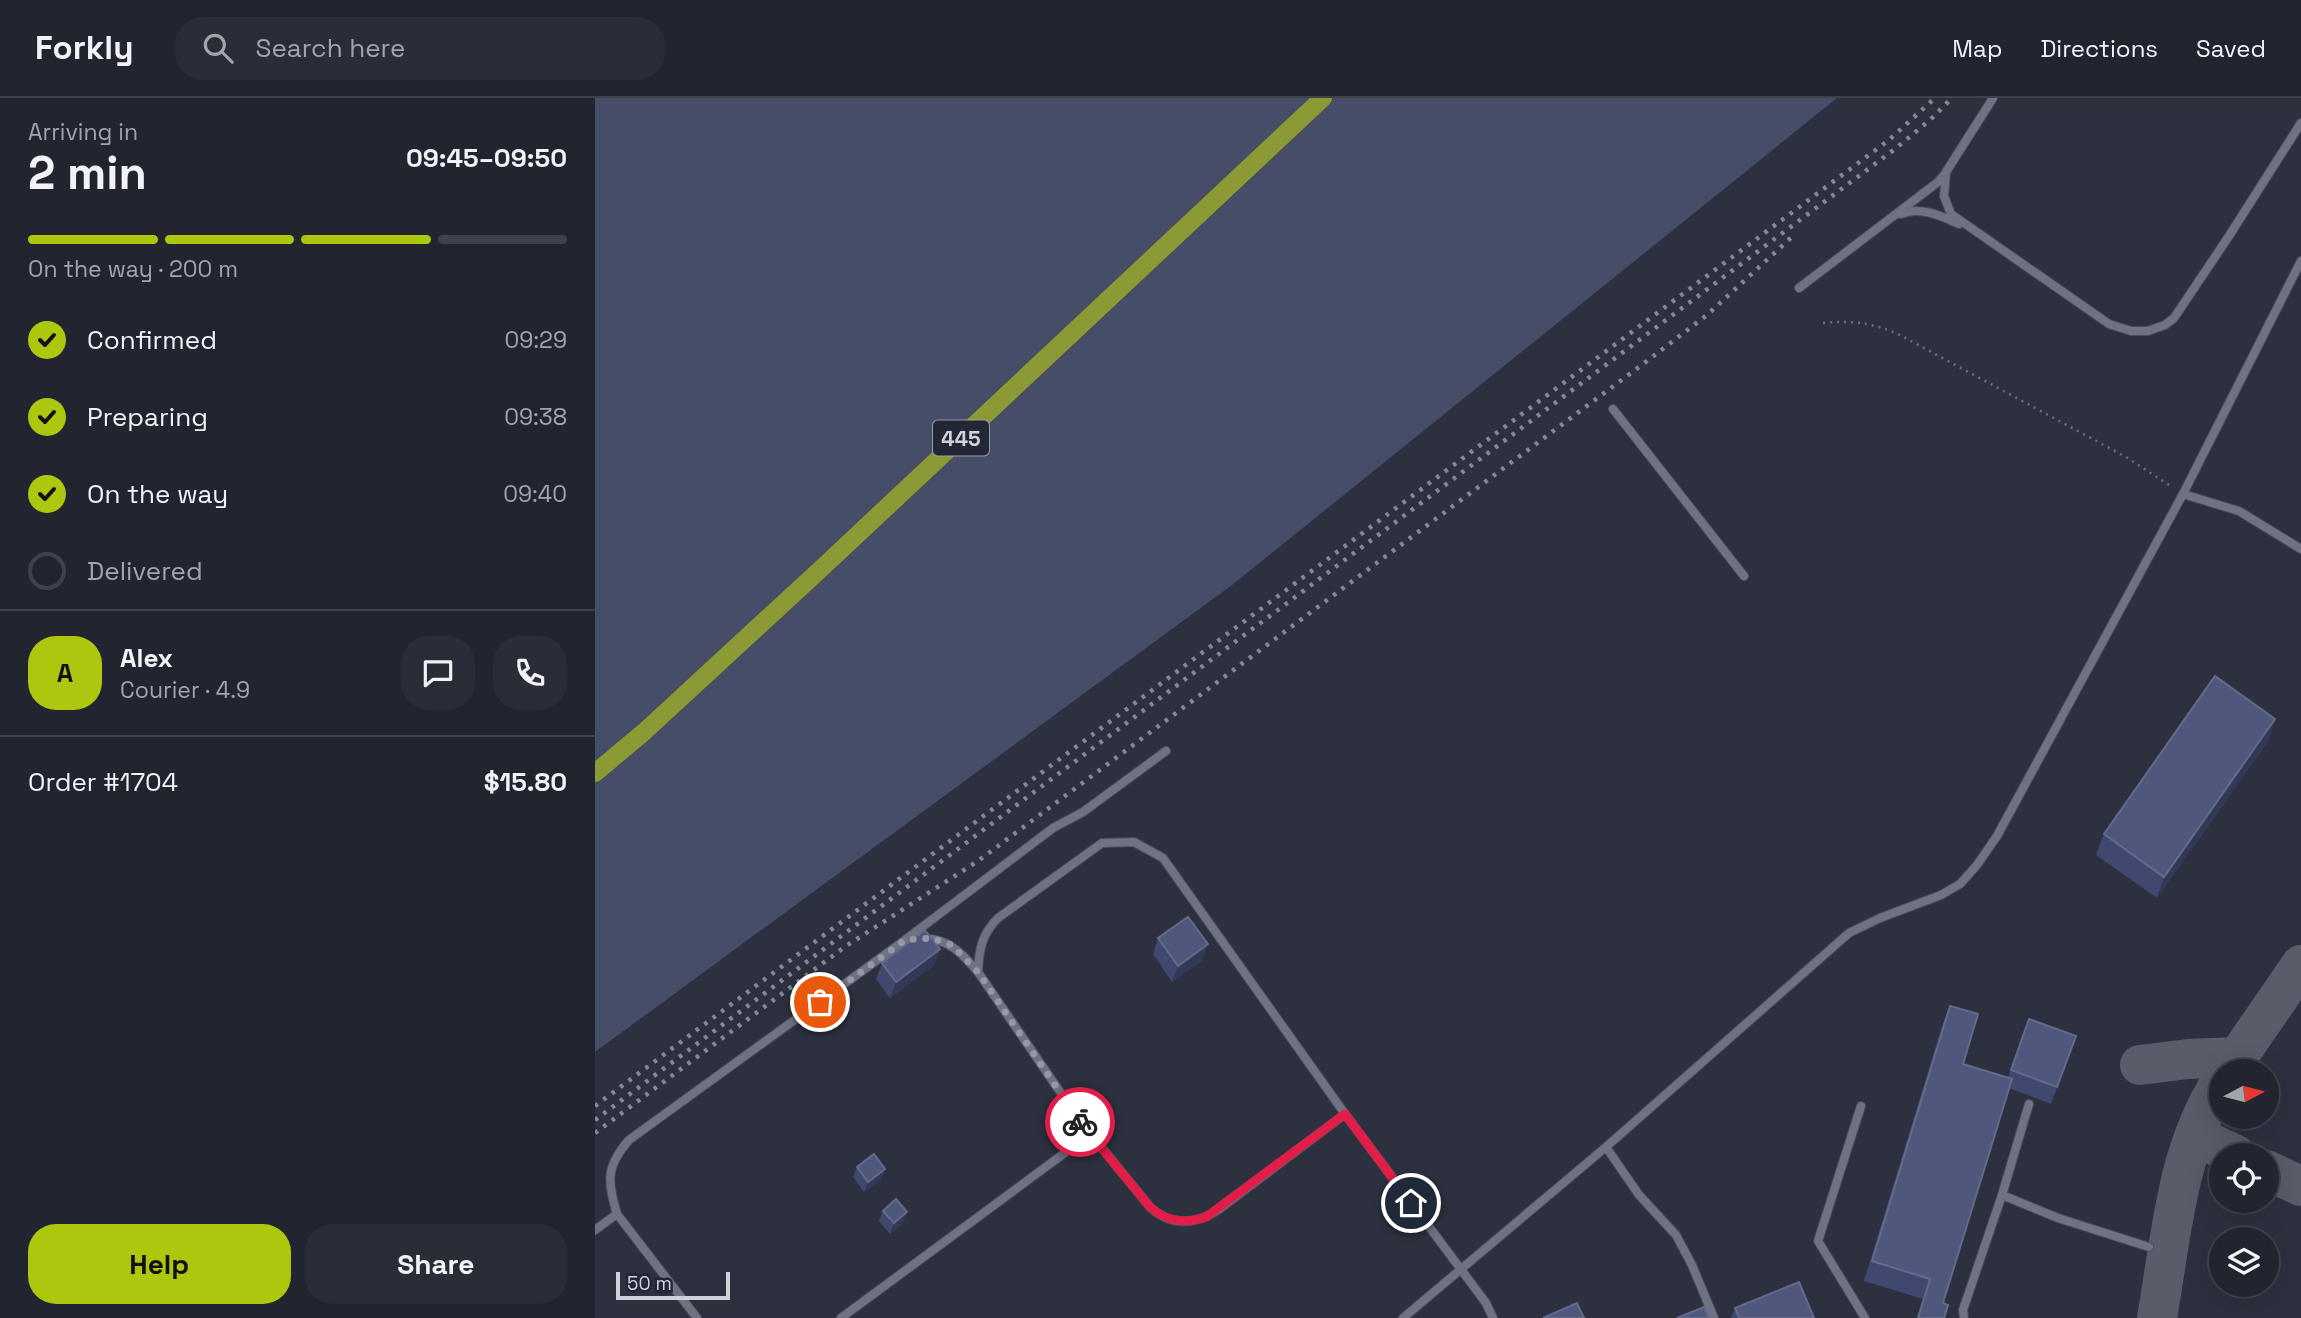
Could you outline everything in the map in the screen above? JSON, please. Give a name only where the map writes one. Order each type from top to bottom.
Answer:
[{"type":"main road","name":"445","points":[[595,773],[655,722],[814,575],[1323,98]]},
{"type":"lane","points":[[1799,288],[1938,182],[1993,98]]},
{"type":"lane","points":[[1946,173],[1946,204],[1951,214],[1968,228],[2109,324],[2131,331],[2157,329],[2173,318],[2182,307],[2301,123]]},
{"type":"lane","points":[[1893,217],[1907,211],[1938,214],[1968,228]]},
{"type":"lane","points":[[1403,1318],[1606,1147],[1850,933],[1880,918],[1941,895],[1960,884],[1977,865],[1997,836],[2183,494],[2301,261]]},
{"type":"lane","points":[[1613,409],[1744,576]]},
{"type":"lane","points":[[2183,494],[2239,511],[2301,549]]},
{"type":"lane","points":[[697,1318],[617,1214],[612,1199],[611,1165],[629,1140],[905,940],[1053,828],[1083,812],[1166,751]]},
{"type":"lane","points":[[978,972],[979,947],[989,927],[1102,843],[1123,841],[1144,846],[1163,858],[1345,1114],[1486,1303],[1493,1318]]},
{"type":"lane","points":[[905,940],[931,938],[952,945],[978,972],[1080,1121],[1150,1207],[1164,1217],[1185,1222],[1206,1217],[1345,1114]]},
{"type":"lane","points":[[1964,1318],[1963,1310],[2029,1104]]},
{"type":"lane","points":[[1861,1106],[1818,1241],[1865,1318]]},
{"type":"lane","points":[[841,1318],[1066,1152],[1080,1121]]},
{"type":"lane","points":[[1606,1147],[1639,1195],[1676,1235],[1714,1318]]},
{"type":"lane","points":[[2002,1195],[2058,1218],[2149,1247]]},
{"type":"lane","points":[[595,1230],[617,1214]]},
{"type":"path","points":[[1823,323],[1847,320],[1875,324],[1898,334],[2126,457],[2183,494]]},
{"type":"shaded area","points":[[595,98],[1837,98],[1232,585],[595,1052]]},
{"type":"building","points":[[2215,676],[2275,719],[2164,877],[2104,834]]},
{"type":"building","points":[[1188,917],[1208,944],[1178,966],[1158,938]]},
{"type":"building","points":[[925,930],[940,949],[896,982],[882,963]]},
{"type":"building","points":[[1950,1006],[1978,1014],[1963,1064],[2012,1079],[1943,1303],[1948,1305],[1944,1318],[1918,1318],[1930,1279],[1872,1261]]},
{"type":"building","points":[[2029,1019],[2076,1036],[2057,1087],[2011,1070]]},
{"type":"building","points":[[874,1154],[885,1169],[868,1182],[857,1167]]},
{"type":"building","points":[[896,1199],[907,1212],[894,1223],[883,1211]]},
{"type":"building","points":[[1799,1282],[1814,1318],[1739,1318],[1735,1308]]},
{"type":"building","points":[[1577,1303],[1584,1318],[1543,1318]]},
{"type":"building","points":[[1704,1307],[1709,1318],[1677,1318]]},
{"type":"taxiway","points":[[2236,1059],[2301,965]]},
{"type":"taxiway","points":[[2140,1065],[2237,1057]]},
{"type":"taxiway","points":[[2157,1318],[2177,1196],[2194,1137],[2209,1104]]},
{"type":"taxiway","points":[[2195,1136],[2210,1143]]},
{"type":"taxiway","points":[[2279,1176],[2301,1186]]},
{"type":"railway","points":[[595,1106],[1889,140],[1935,98]]},
{"type":"railway","points":[[595,1120],[1895,149],[1952,98]]},
{"type":"railway","points":[[595,1133],[846,946],[978,861],[1647,361],[1707,315],[1795,234]]},
{"type":"way so far","points":[[820,1002],[905,940],[931,938],[952,945],[978,972],[1080,1122]]},
{"type":"route","points":[[1080,1122],[1150,1207],[1159,1215],[1176,1221],[1196,1221],[1206,1217],[1345,1114],[1411,1203]]}]
